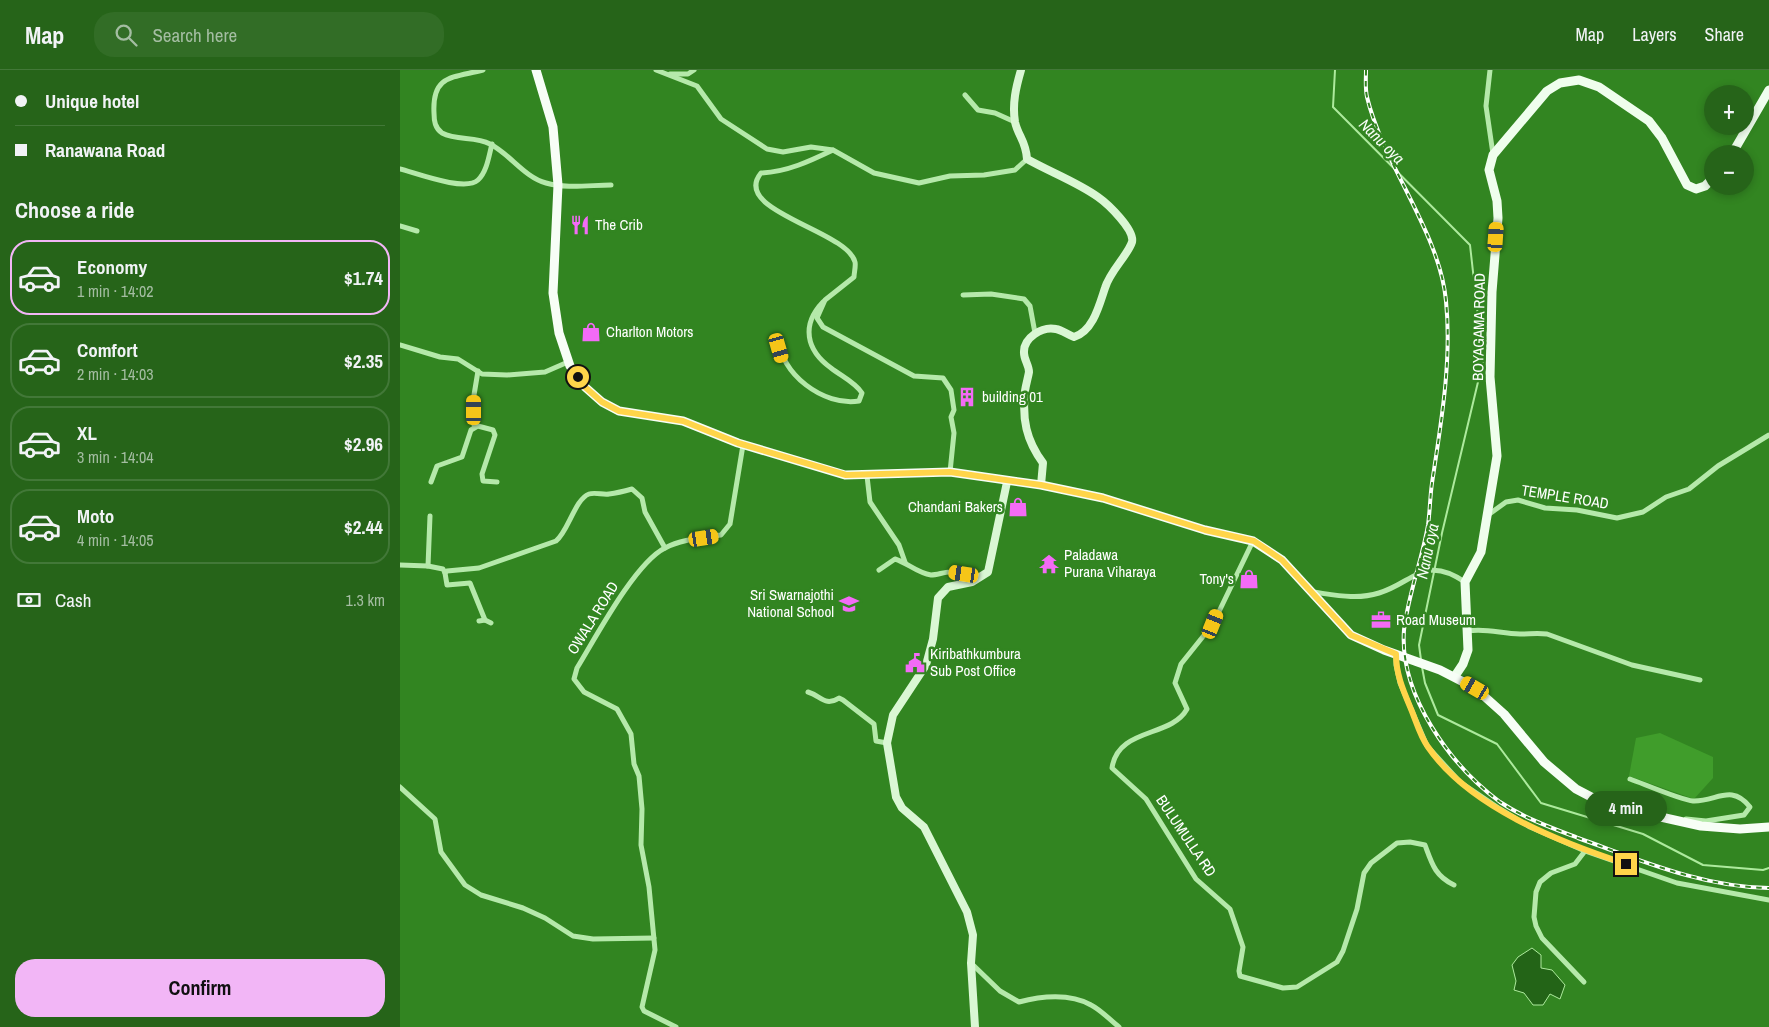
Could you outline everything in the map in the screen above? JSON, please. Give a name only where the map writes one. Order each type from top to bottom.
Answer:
[{"type":"highway","points":[[536,70],[552,127],[558,185],[553,293],[559,333],[568,362],[585,387],[602,402],[619,411],[683,421],[743,444],[846,475],[867,476],[950,472],[1007,482],[1041,485],[1103,498],[1205,530],[1254,541],[1282,560],[1351,635],[1455,676],[1475,688],[1504,714],[1544,762],[1576,789],[1606,803],[1701,826],[1740,829],[1769,827]]},
{"type":"main road","points":[[1021,70],[1014,94],[1015,122],[1026,145],[1027,160],[1098,197],[1127,226],[1132,234],[1132,243],[1108,279],[1095,317],[1082,334],[1074,337],[1056,329],[1035,333],[1024,347],[1029,370],[1024,407],[1031,447],[1043,463],[1041,485]]},
{"type":"main road","points":[[1493,155],[1547,91],[1560,83],[1579,80],[1599,87],[1649,122],[1662,138],[1687,185],[1696,189],[1704,186]]},
{"type":"main road","points":[[1737,145],[1769,90]]},
{"type":"main road","name":"BOYAGAMA ROAD","points":[[1465,582],[1480,552],[1497,456],[1490,377],[1492,292],[1498,218],[1497,201],[1489,170],[1493,155]]},
{"type":"main road","points":[[975,1027],[971,963],[973,935],[967,912],[924,827],[902,808],[896,796],[887,743],[893,715],[926,665],[933,640],[934,613],[938,598],[948,587],[970,582],[988,572],[1007,482]]},
{"type":"main road","points":[[1455,676],[1466,660],[1468,631],[1465,582]]},
{"type":"street","points":[[483,70],[442,82],[436,88],[433,96],[434,123],[442,132],[455,136],[479,138],[492,144],[534,177],[546,183],[558,185],[612,185]]},
{"type":"street","points":[[656,70],[697,86],[721,119],[767,149],[783,152],[811,147],[833,150],[874,173],[919,183],[950,176],[984,175],[1015,170],[1027,160]]},
{"type":"street","points":[[665,74],[688,74],[694,70]]},
{"type":"street","points":[[1490,70],[1486,106],[1493,155]]},
{"type":"street","points":[[964,95],[978,110],[995,113],[1015,122]]},
{"type":"street","points":[[400,169],[467,185],[478,180],[492,144]]},
{"type":"street","points":[[779,338],[782,359],[800,380],[834,398],[852,402],[859,401],[862,393],[858,387],[828,367],[818,355],[809,339],[809,323],[825,300],[854,277],[855,262],[846,248],[833,239],[769,207],[759,196],[756,186],[761,173],[774,172],[805,163],[833,150]]},
{"type":"street","points":[[400,226],[417,231]]},
{"type":"street","points":[[963,295],[991,294],[1024,299],[1030,306],[1035,333]]},
{"type":"street","points":[[825,300],[817,318],[823,326],[914,376],[943,378],[951,390],[954,410],[951,417],[954,433],[950,472]]},
{"type":"street","points":[[400,345],[440,356],[458,358],[482,374],[507,375],[545,372],[568,362]]},
{"type":"street","points":[[476,427],[474,426],[474,395],[478,371]]},
{"type":"street","points":[[431,482],[437,466],[462,457],[471,430],[476,427],[493,430],[495,435],[482,474],[483,481],[497,482]]},
{"type":"street","name":"TEMPLE ROAD","points":[[1488,515],[1506,502],[1518,500],[1545,508],[1576,510],[1617,518],[1644,512],[1666,497],[1689,489],[1718,466],[1769,435]]},
{"type":"street","name":"OWALA ROAD","points":[[676,1027],[644,1011],[642,1007],[655,950],[641,845],[642,809],[639,776],[634,764],[631,734],[617,709],[584,692],[574,679],[577,668],[633,579],[646,562],[665,548],[687,540],[721,535],[730,524],[743,444]]},
{"type":"street","points":[[867,476],[870,502],[899,545],[901,556],[905,562],[917,571],[932,575],[950,572],[964,574],[970,582]]},
{"type":"street","points":[[445,573],[448,571],[479,568],[556,541],[564,535],[568,520],[574,515],[583,497],[590,494],[607,494],[632,489],[642,498],[645,512],[665,548]]},
{"type":"street","points":[[428,566],[430,516]]},
{"type":"street","name":"BULUMULLA RD","points":[[1254,541],[1213,624],[1181,664],[1175,682],[1187,709],[1182,718],[1125,744],[1114,756],[1112,768],[1146,799],[1196,878],[1230,909],[1243,947],[1239,971],[1240,976],[1284,988],[1298,986],[1337,962],[1343,951],[1357,909],[1364,873],[1371,863],[1397,843],[1410,842],[1425,846],[1434,872],[1443,880],[1454,885]]},
{"type":"street","points":[[879,570],[895,559],[905,562]]},
{"type":"street","points":[[400,565],[428,566],[443,569],[447,585],[470,583],[485,620]]},
{"type":"street","points":[[1313,592],[1348,597],[1379,593],[1416,573],[1430,570],[1455,575],[1465,582]]},
{"type":"street","points":[[478,621],[485,620],[491,623]]},
{"type":"street","points":[[1468,631],[1486,629],[1520,634],[1534,632],[1547,634],[1632,665],[1700,680]]},
{"type":"street","points":[[1396,654],[1396,665],[1400,683],[1427,746],[1445,768],[1460,782],[1522,823],[1585,851],[1677,882],[1769,900]]},
{"type":"street","points":[[808,692],[825,702],[832,702],[838,698],[843,700],[874,724],[876,741],[887,743]]},
{"type":"street","points":[[1630,779],[1693,801],[1726,794],[1743,798],[1750,807],[1744,815],[1706,821],[1660,817]]},
{"type":"street","points":[[400,787],[435,819],[441,852],[465,885],[481,895],[530,912],[573,936],[593,939],[654,938]]},
{"type":"street","points":[[1584,982],[1542,938],[1534,917],[1536,892],[1540,882],[1551,873],[1575,864],[1585,851]]},
{"type":"street","points":[[971,963],[1000,992],[1019,1002],[1037,997],[1068,998],[1091,1005],[1119,1027]]},
{"type":"shaded area","points":[[1660,733],[1713,757],[1713,778],[1694,799],[1629,776],[1636,738]]},
{"type":"shaded area","points":[[1532,948],[1541,955],[1541,968],[1552,970],[1565,985],[1560,999],[1550,994],[1543,1005],[1533,1005],[1524,993],[1514,990],[1516,981],[1512,965],[1518,957]]},
{"type":"waterway","name":"Nanu oya","points":[[1335,70],[1333,107],[1470,245],[1483,361],[1442,533],[1419,645],[1421,660]]},
{"type":"waterway","name":"Nanu oya","points":[[1422,667],[1425,683],[1438,715],[1497,744],[1541,803],[1643,834],[1703,865],[1763,870],[1769,868]]},
{"type":"railway","points":[[1366,70],[1366,94],[1375,122],[1385,148],[1423,224],[1442,275],[1446,301],[1447,369],[1428,525],[1404,630],[1405,655],[1410,679],[1419,703],[1432,727],[1464,769],[1500,802],[1519,813],[1578,838],[1695,878],[1720,883],[1769,888]]},
{"type":"place","name":"The Crib","points":[[580,225]]},
{"type":"place","name":"Charlton Motors","points":[[591,332]]},
{"type":"place","name":"building 01","points":[[967,397]]},
{"type":"place","name":"Chandani Bakers","points":[[1018,507]]},
{"type":"place","name":"Paladawa Purana Viharaya","points":[[1049,564]]},
{"type":"place","name":"Tony's","points":[[1249,579]]},
{"type":"place","name":"Sri Swarnajothi National School","points":[[849,604]]},
{"type":"place","name":"Road Museum","points":[[1381,620]]},
{"type":"place","name":"Kiribathkumbura Sub Post Office","points":[[915,663]]},
{"type":"route","points":[[578,377],[585,387],[602,402],[619,411],[683,421],[738,443],[846,475],[867,476],[898,473],[950,472],[1007,482],[1041,485],[1103,498],[1205,530],[1254,541],[1282,560],[1351,635],[1396,654],[1397,674],[1400,683],[1427,746],[1445,768],[1460,782],[1530,827],[1585,851],[1626,864]]}]
